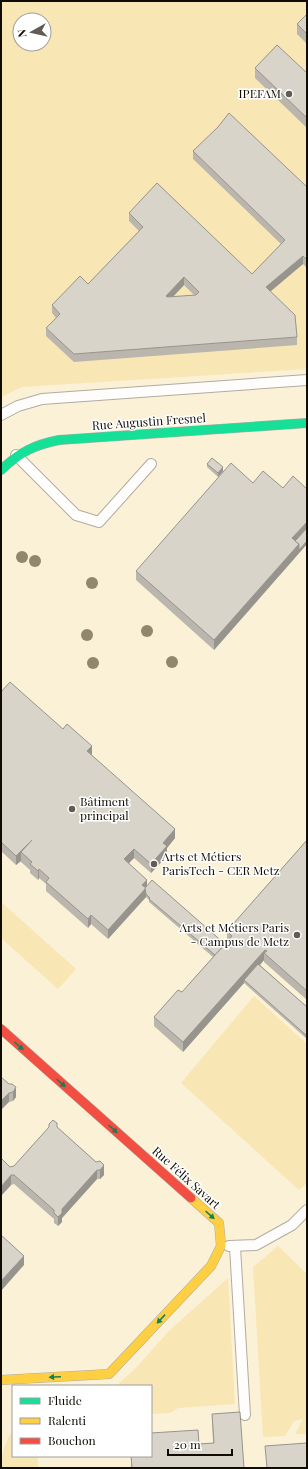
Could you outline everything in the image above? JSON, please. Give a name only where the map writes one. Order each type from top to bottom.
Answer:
[{"type":"street","name":"Rue Augustin Fresnel","points":[[1,470],[16,455],[35,445],[59,440],[307,423]]},
{"type":"street","name":"Rue Félix Savart","points":[[1,1029],[219,1223],[221,1246]]},
{"type":"street","points":[[1,1380],[109,1374],[211,1266],[221,1246]]},
{"type":"lane","points":[[1,415],[18,406],[42,399],[307,380]]},
{"type":"lane","points":[[16,455],[76,515],[99,522],[151,464]]},
{"type":"lane","points":[[221,1246],[235,1247],[256,1245],[292,1225],[307,1210]]},
{"type":"lane","points":[[235,1247],[245,1415]]},
{"type":"shaded area","points":[[1,1],[307,1],[307,369],[22,387],[1,397]]},
{"type":"shaded area","points":[[307,1],[307,1468],[1,1468],[1,189]]},
{"type":"shaded area","points":[[1,902],[76,969],[58,989],[1,938]]},
{"type":"shaded area","points":[[254,996],[307,1044],[307,1183],[299,1190],[181,1083]]},
{"type":"shaded area","points":[[278,1246],[307,1274],[307,1434],[295,1434],[303,1419],[294,1421],[285,1436],[263,1437],[253,1267]]},
{"type":"shaded area","points":[[228,1278],[235,1404],[178,1408],[170,1413],[152,1414],[152,1385],[117,1385],[136,1368],[169,1331]]},
{"type":"shaded area","points":[[12,1432],[12,1457],[38,1457],[38,1468],[1,1468],[4,1448]]},
{"type":"building","points":[[307,14],[307,34],[297,24]]},
{"type":"building","name":"IPEFAM","points":[[277,45],[307,73],[307,118],[255,68]]},
{"type":"building","points":[[229,113],[307,187],[307,260],[303,256],[266,287],[295,315],[297,337],[74,354],[46,328],[60,314],[52,305],[80,276],[88,284],[143,227],[129,213],[157,183],[252,274],[285,240],[193,151],[218,127]],"holes":[[[184,277],[199,292],[196,295],[166,296]]]},
{"type":"building","points":[[212,458],[223,467],[218,473],[207,464]]},
{"type":"building","points":[[231,463],[253,483],[263,471],[283,488],[293,476],[307,489],[307,522],[292,538],[299,544],[214,640],[136,571]]},
{"type":"building","points":[[307,528],[307,541],[299,550],[299,544],[295,541]]},
{"type":"building","name":"Bâtiment principal","points":[[10,682],[63,729],[67,724],[92,746],[87,751],[175,829],[163,843],[167,846],[151,864],[134,849],[124,859],[147,880],[142,885],[146,888],[108,930],[91,915],[88,919],[46,882],[49,878],[39,869],[38,871],[30,864],[32,862],[21,852],[32,840],[16,856],[1,842],[1,692]]},
{"type":"building","points":[[307,840],[307,991],[264,953],[267,951],[265,950],[183,1042],[154,1017],[178,990],[182,992],[232,936],[227,931]]},
{"type":"building","points":[[152,880],[225,944],[215,955],[149,899],[150,898],[146,894],[145,888]]},
{"type":"building","points":[[258,964],[307,1007],[307,1036],[244,980]]},
{"type":"building","points":[[1,1077],[9,1084],[16,1087],[13,1092],[9,1093],[1,1101]]},
{"type":"building","points":[[53,1120],[57,1123],[57,1127],[96,1162],[100,1161],[104,1165],[100,1170],[97,1170],[62,1209],[62,1213],[58,1217],[54,1213],[54,1210],[14,1175],[11,1175],[1,1187],[1,1158],[10,1167],[14,1166],[49,1127],[49,1124]]},
{"type":"building","points":[[1,1235],[24,1256],[1,1281]]},
{"type":"building","points":[[240,1412],[244,1468],[132,1468],[131,1457],[152,1457],[152,1433],[198,1430],[199,1444],[214,1443],[212,1414]]},
{"type":"building","points":[[307,1443],[307,1468],[267,1468],[265,1446]]},
{"type":"traffic: fast","points":[[1,470],[15,458],[28,450],[42,444],[59,440],[307,423]]},
{"type":"traffic: slow","points":[[1,1380],[109,1374],[211,1266],[221,1246],[219,1223],[191,1198]]},
{"type":"traffic: jam","points":[[1,1029],[191,1198]]},
{"type":"place","name":"IPEFAM","points":[[289,94]]},
{"type":"place","name":"Bâtiment principal","points":[[72,809]]},
{"type":"place","name":"Arts et Métiers ParisTech - CER Metz","points":[[154,864]]},
{"type":"place","name":"Arts et Métiers Paris - Campus de Metz","points":[[297,935]]}]
